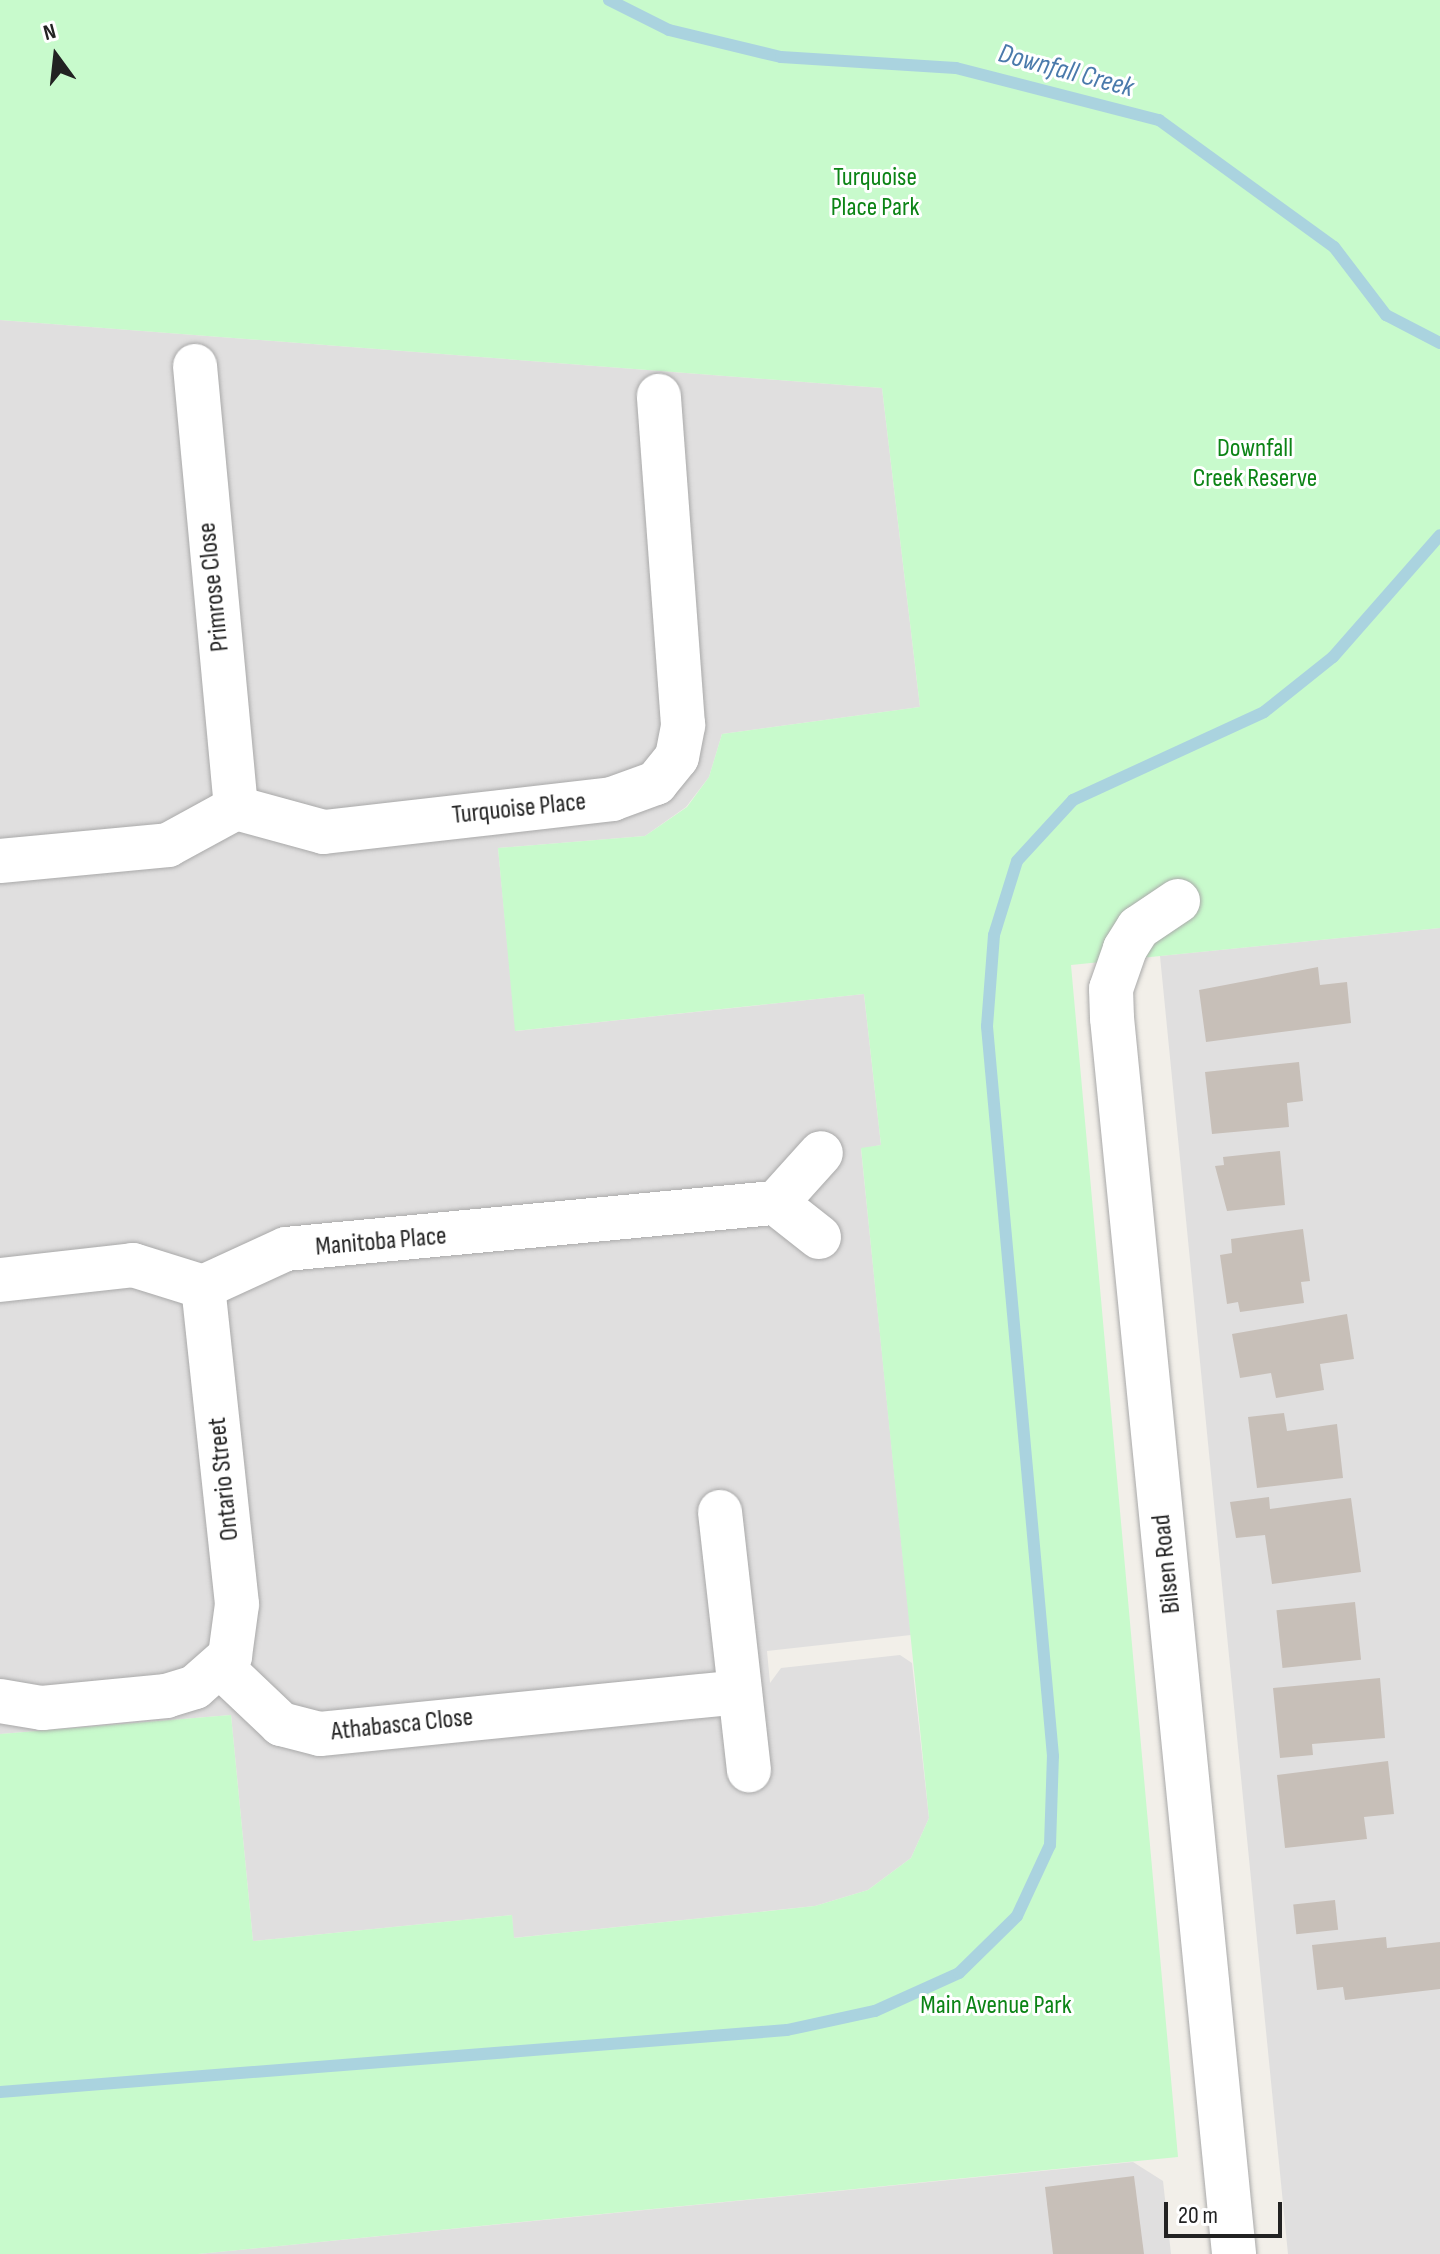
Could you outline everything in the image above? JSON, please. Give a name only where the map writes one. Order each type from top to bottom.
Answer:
[{"type":"street","name":"Primrose Close","points":[[195,366],[236,808]]},
{"type":"street","name":"Turquoise Place","points":[[236,808],[324,832],[612,799],[637,794],[669,771],[683,725],[659,396]]},
{"type":"street","points":[[0,861],[168,845],[236,808]]},
{"type":"street","name":"Bilsen Road","points":[[1178,901],[1138,928],[1125,949],[1111,989],[1112,1018],[1234,2254]]},
{"type":"street","points":[[819,1237],[776,1203],[821,1153]]},
{"type":"street","name":"Manitoba Place","points":[[203,1287],[286,1249],[776,1203]]},
{"type":"street","points":[[0,1280],[133,1265],[203,1287]]},
{"type":"street","name":"Ontario Street","points":[[203,1287],[237,1604],[237,1641],[221,1667]]},
{"type":"street","points":[[720,1512],[749,1770]]},
{"type":"street","points":[[0,1701],[42,1708],[166,1696],[195,1687],[221,1667]]},
{"type":"street","name":"Athabasca Close","points":[[221,1667],[281,1724],[320,1734],[740,1692]]},
{"type":"shaded area","points":[[0,320],[882,388],[920,707],[722,734],[709,777],[686,807],[645,836],[498,848],[516,1031],[864,994],[881,1145],[861,1149],[911,1635],[767,1651],[770,1683],[781,1668],[900,1655],[912,1663],[929,1818],[911,1858],[868,1890],[815,1906],[513,1938],[512,1915],[253,1941],[231,1715],[0,1734]]},
{"type":"shaded area","points":[[1440,928],[1440,2254],[1288,2254],[1160,956]]},
{"type":"shaded area","points":[[1133,2162],[1163,2181],[1171,2254],[198,2254]]},
{"type":"green space","points":[[0,0],[1440,0],[1440,928],[1071,965],[1178,2157],[198,2254],[0,2254],[0,1734],[231,1715],[253,1941],[512,1915],[514,1938],[815,1906],[868,1890],[911,1858],[929,1818],[861,1148],[881,1145],[864,994],[515,1031],[498,848],[645,836],[687,807],[709,777],[722,734],[920,707],[882,388],[0,320]]},
{"type":"building","points":[[1318,967],[1320,985],[1347,982],[1351,1023],[1206,1042],[1199,990]]},
{"type":"building","points":[[1299,1062],[1303,1101],[1287,1103],[1289,1127],[1212,1134],[1205,1072]]},
{"type":"building","points":[[1280,1151],[1285,1205],[1227,1211],[1215,1166],[1224,1165],[1223,1157]]},
{"type":"building","points":[[1303,1229],[1310,1281],[1301,1282],[1304,1303],[1240,1312],[1238,1302],[1227,1304],[1220,1255],[1232,1253],[1231,1239]]},
{"type":"building","points":[[1347,1314],[1354,1359],[1320,1364],[1324,1390],[1276,1398],[1271,1373],[1240,1378],[1232,1334]]},
{"type":"building","points":[[1284,1413],[1287,1431],[1337,1424],[1343,1478],[1257,1488],[1248,1417]]},
{"type":"building","points":[[1269,1497],[1270,1509],[1351,1498],[1361,1572],[1272,1584],[1265,1535],[1236,1538],[1230,1502]]},
{"type":"building","points":[[1355,1602],[1361,1660],[1282,1668],[1276,1610]]},
{"type":"building","points":[[1380,1678],[1385,1738],[1312,1744],[1313,1755],[1280,1758],[1273,1688]]},
{"type":"building","points":[[1388,1761],[1394,1814],[1364,1817],[1367,1839],[1285,1848],[1277,1775]]},
{"type":"building","points":[[1335,1900],[1338,1930],[1296,1934],[1293,1904]]},
{"type":"building","points":[[1386,1937],[1387,1948],[1440,1942],[1440,1989],[1345,2000],[1343,1987],[1317,1990],[1312,1945]]},
{"type":"building","points":[[1134,2176],[1144,2254],[1053,2254],[1045,2187]]},
{"type":"waterway","name":"Downfall Creek","points":[[609,0],[669,30],[781,57],[956,68],[1159,120],[1334,247],[1386,315],[1440,343]]},
{"type":"waterway","points":[[0,2092],[787,2030],[875,2011],[959,1973],[1017,1916],[1050,1845],[1053,1756],[987,1026],[994,935],[1017,861],[1073,800],[1264,712],[1333,657],[1440,535]]},
{"type":"park label","name":"Turquoise Place Park","points":[[875,193]]},
{"type":"park label","name":"Downfall Creek Reserve","points":[[1255,464]]},
{"type":"park label","name":"Main Avenue Park","points":[[996,2006]]}]
